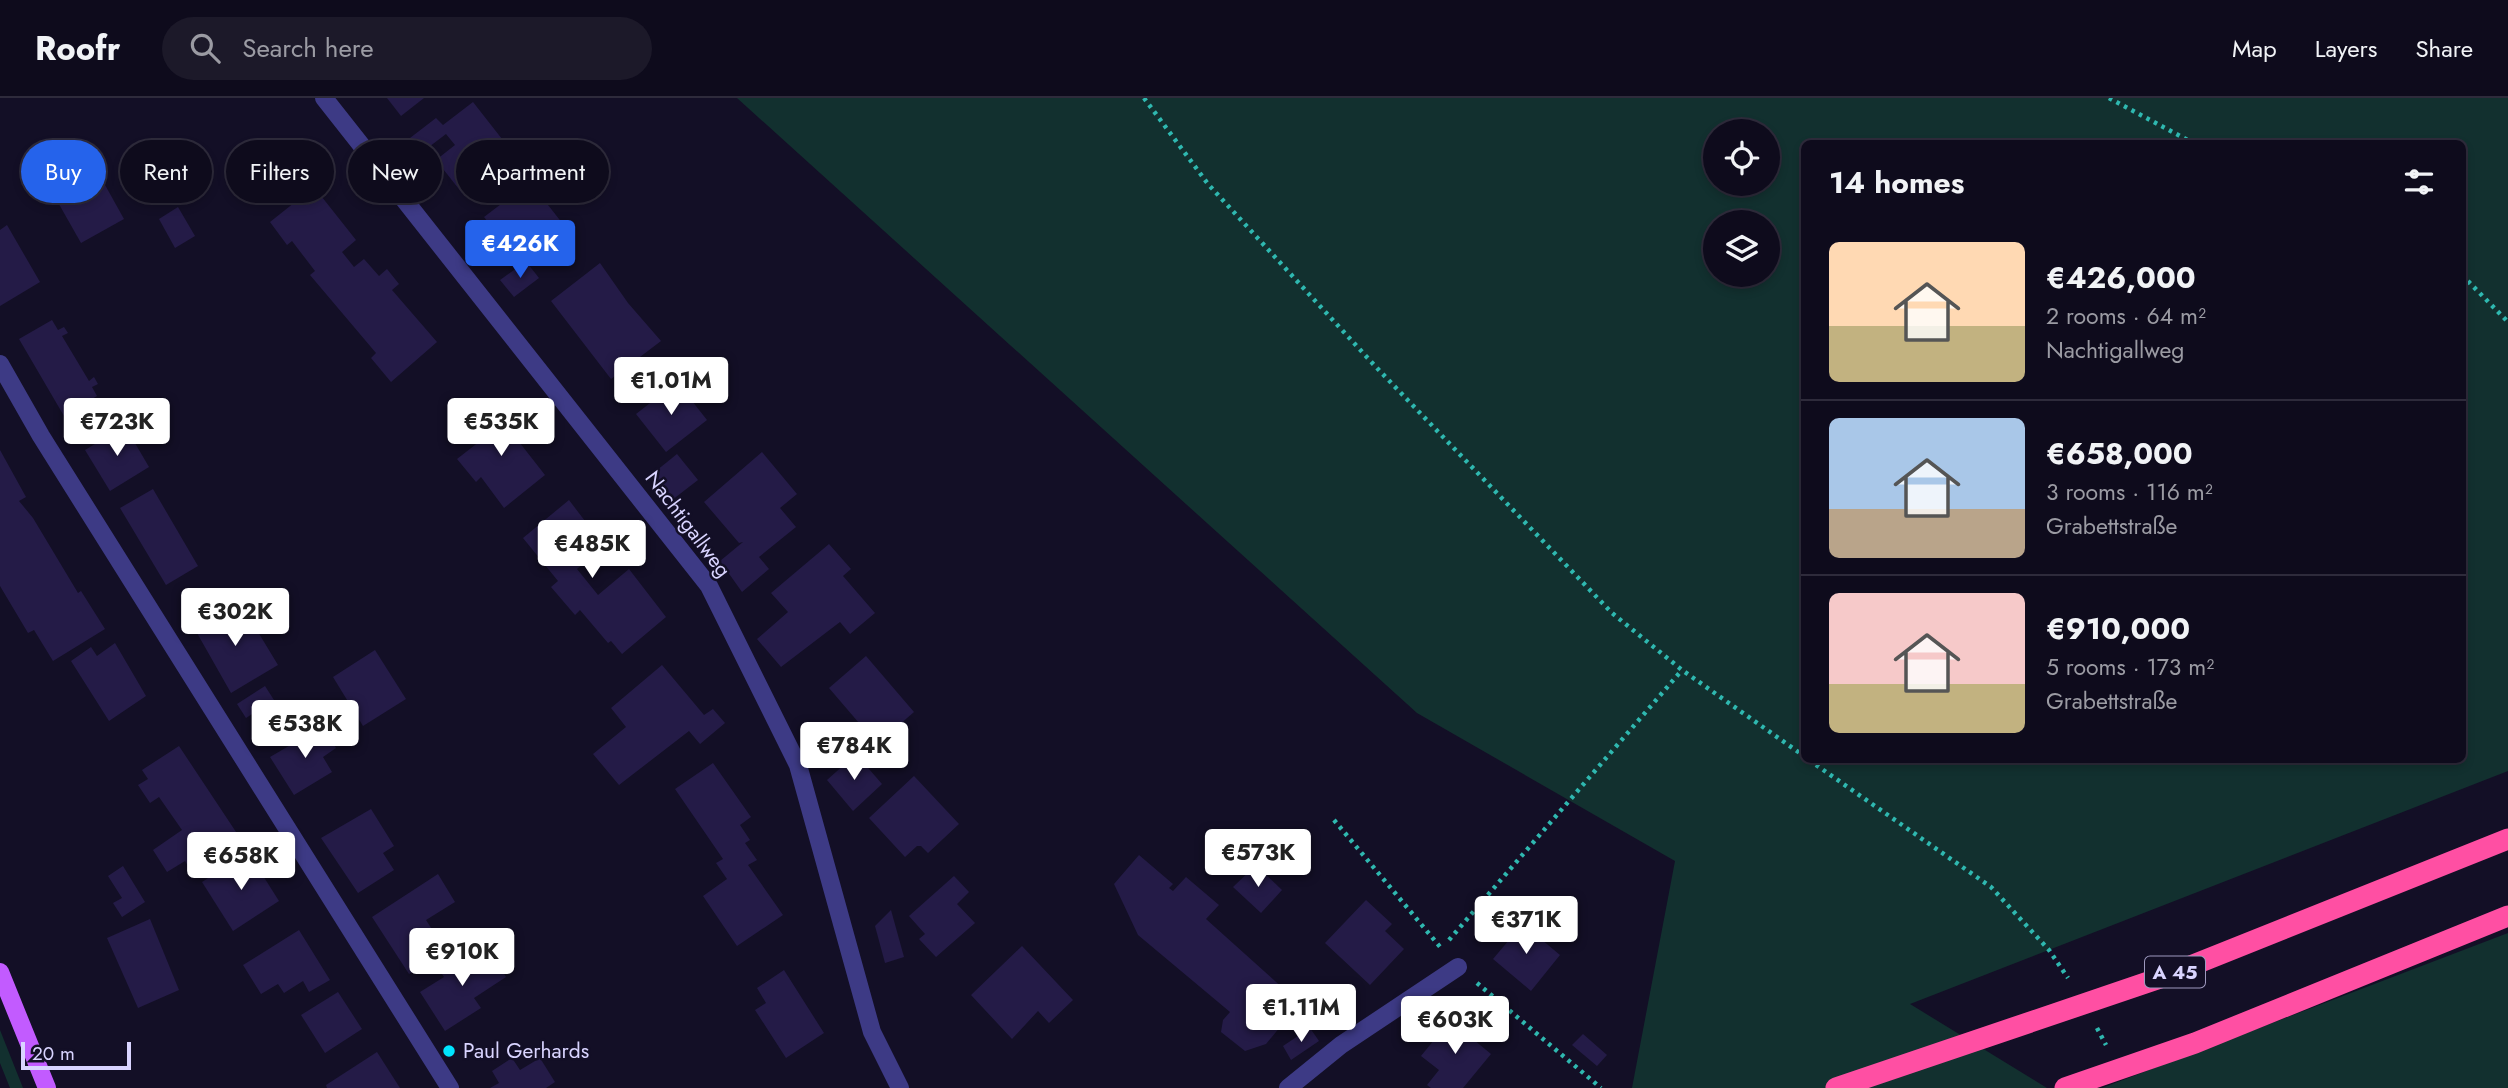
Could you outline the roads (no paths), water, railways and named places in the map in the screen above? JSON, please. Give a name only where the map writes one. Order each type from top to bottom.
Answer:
[{"type":"highway","name":"A 45","points":[[1836,1088],[2163,977],[2508,839]]},
{"type":"highway","points":[[2065,1088],[2195,1043],[2508,916]]},
{"type":"main road","points":[[0,972],[47,1088]]},
{"type":"street","name":"Nachtigallweg","points":[[324,98],[709,586],[797,765],[872,1032],[900,1088]]},
{"type":"street","points":[[0,364],[56,460],[450,1088]]},
{"type":"street","points":[[1288,1088],[1340,1045],[1458,967]]},
{"type":"place","name":"Paul Gerhards","points":[[449,1051]]}]
